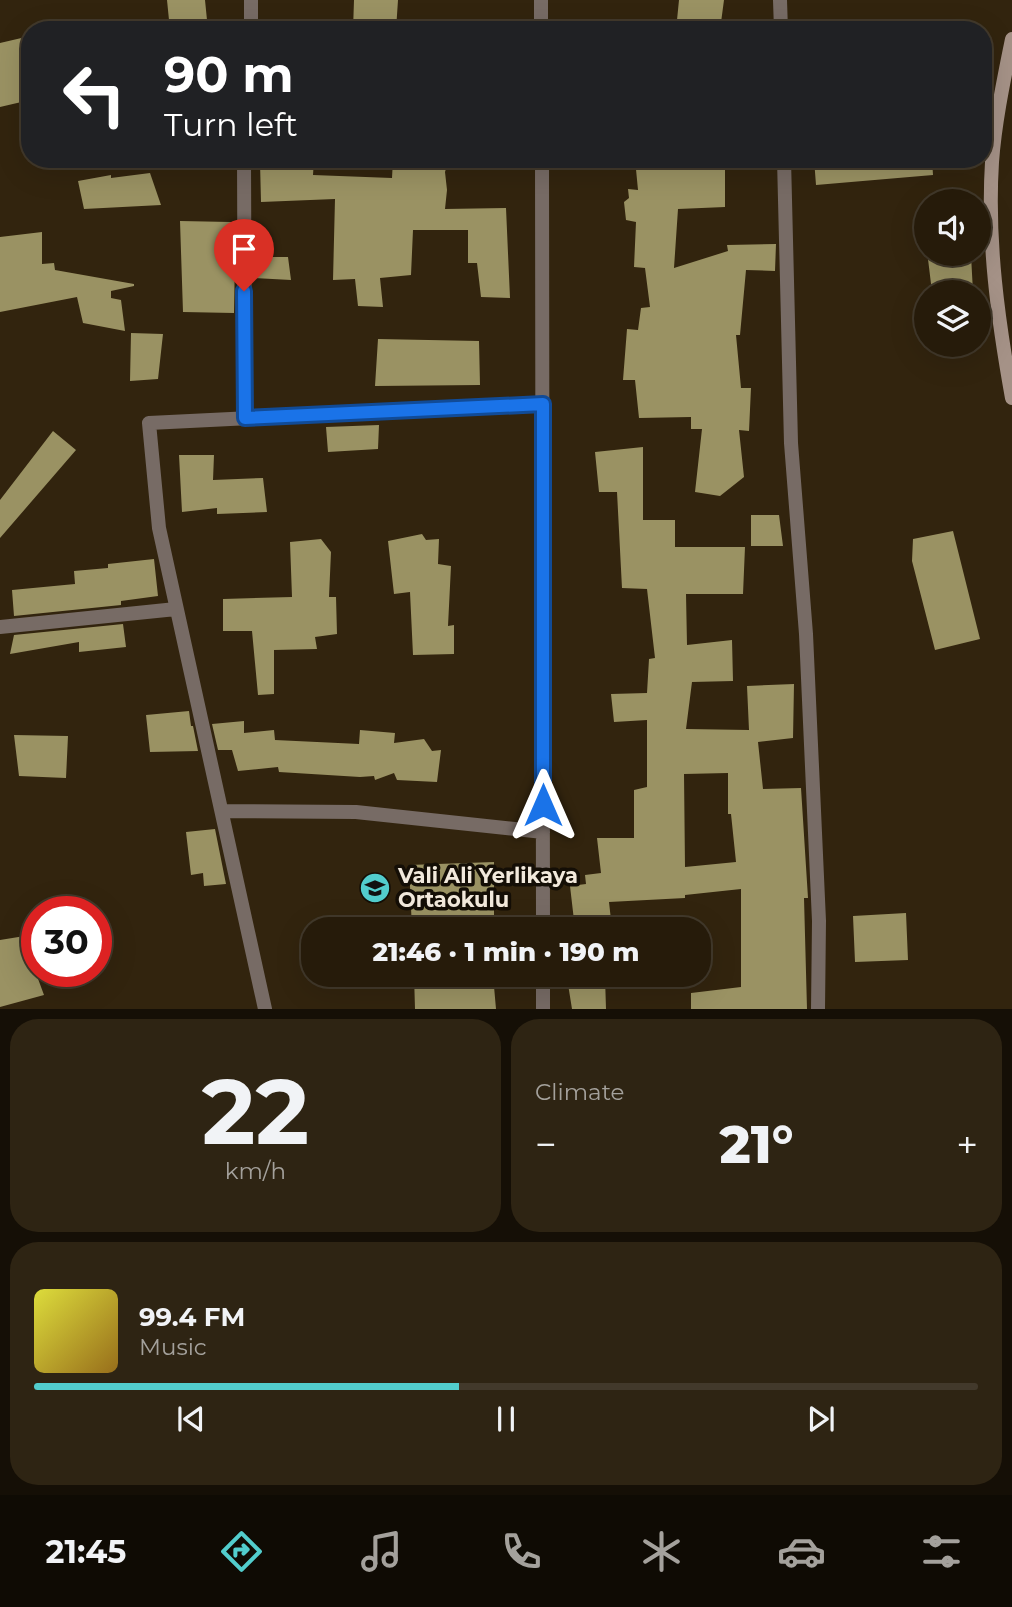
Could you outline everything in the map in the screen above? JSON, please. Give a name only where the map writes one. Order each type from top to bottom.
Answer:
[{"type":"street","points":[[251,0],[251,21]]},
{"type":"street","points":[[541,0],[541,21]]},
{"type":"street","points":[[780,0],[781,21]]},
{"type":"street","points":[[1012,39],[1002,86],[992,161],[992,240],[999,324],[1012,398]]},
{"type":"street","points":[[244,168],[245,418]]},
{"type":"street","points":[[542,168],[543,917]]},
{"type":"street","points":[[784,168],[791,443],[806,648],[819,921],[818,1009]]},
{"type":"street","points":[[265,1009],[159,528],[149,423],[543,404]]},
{"type":"street","points":[[0,627],[176,609]]},
{"type":"street","points":[[222,811],[356,812],[543,832]]},
{"type":"street","points":[[543,987],[543,1009]]},
{"type":"building","points":[[167,0],[205,0],[207,21],[169,21]]},
{"type":"building","points":[[354,0],[398,0],[397,21],[353,21]]},
{"type":"building","points":[[679,0],[724,0],[721,21],[677,21]]},
{"type":"building","points":[[21,38],[21,102],[0,107],[0,43]]},
{"type":"building","points":[[260,168],[313,168],[313,175],[392,178],[393,168],[446,168],[445,209],[506,208],[510,298],[481,297],[477,263],[468,263],[468,230],[413,230],[411,275],[380,278],[383,307],[358,306],[355,279],[333,280],[335,199],[261,202]]},
{"type":"building","points":[[636,168],[725,168],[725,207],[678,209],[674,268],[728,251],[727,245],[776,244],[775,271],[746,270],[740,335],[736,335],[741,388],[751,388],[749,431],[739,430],[744,477],[720,496],[695,492],[702,429],[691,429],[691,417],[639,418],[635,380],[623,380],[627,329],[638,330],[641,308],[650,307],[645,268],[634,267],[636,222],[626,220],[624,202],[629,198],[628,189],[638,190]]},
{"type":"building","points":[[815,168],[933,168],[933,175],[816,185]]},
{"type":"building","points":[[150,173],[161,205],[84,209],[78,181],[111,175],[111,178]]},
{"type":"building","points":[[180,221],[231,222],[232,257],[235,257],[234,313],[183,312]]},
{"type":"building","points":[[42,232],[42,264],[54,263],[55,270],[134,284],[111,291],[111,298],[121,300],[125,331],[83,323],[77,297],[0,312],[0,237]]},
{"type":"building","points":[[254,257],[288,257],[291,280],[254,278]]},
{"type":"building","points":[[929,266],[972,266],[972,280],[931,280]]},
{"type":"building","points":[[131,333],[163,334],[158,379],[130,381]]},
{"type":"building","points":[[378,339],[479,341],[480,385],[375,386]]},
{"type":"building","points":[[379,425],[378,449],[328,452],[326,427]]},
{"type":"building","points":[[53,431],[76,450],[0,538],[0,500]]},
{"type":"building","points":[[643,447],[643,520],[675,520],[675,547],[745,547],[743,594],[686,594],[687,645],[732,640],[733,681],[692,682],[686,729],[749,730],[747,686],[794,684],[793,738],[758,742],[763,789],[801,788],[808,898],[804,898],[807,1009],[691,1009],[691,993],[741,987],[741,889],[685,895],[685,898],[609,902],[611,917],[574,917],[570,886],[586,884],[585,875],[601,873],[597,838],[634,838],[634,790],[647,787],[647,720],[614,722],[611,694],[647,693],[649,659],[655,658],[647,589],[622,588],[617,492],[599,492],[595,452]],"holes":[[[728,773],[728,814],[731,814],[736,862],[685,867],[684,774]]]},
{"type":"building","points":[[179,455],[214,455],[213,480],[263,478],[267,512],[217,514],[217,508],[182,512]]},
{"type":"building","points":[[751,515],[779,515],[783,546],[751,546]]},
{"type":"building","points":[[953,531],[980,639],[935,650],[912,561],[913,539]]},
{"type":"building","points":[[422,534],[426,540],[439,539],[438,564],[451,566],[448,626],[454,625],[454,654],[413,655],[410,592],[394,594],[388,541]]},
{"type":"building","points":[[321,539],[331,552],[329,597],[336,597],[337,634],[315,637],[317,649],[274,650],[274,694],[258,695],[252,631],[223,631],[223,599],[292,597],[290,542]]},
{"type":"building","points":[[154,559],[158,596],[121,601],[121,605],[14,616],[12,590],[75,584],[74,571]]},
{"type":"building","points":[[123,624],[126,647],[79,652],[79,642],[10,654],[14,635]]},
{"type":"building","points":[[189,711],[198,751],[150,752],[146,715]]},
{"type":"building","points":[[244,721],[244,733],[274,730],[275,740],[359,744],[360,730],[395,733],[394,743],[424,739],[432,751],[441,750],[437,782],[397,780],[394,773],[375,780],[374,776],[279,772],[278,767],[238,771],[232,750],[218,750],[212,724]]},
{"type":"building","points":[[14,735],[68,736],[66,778],[19,776]]},
{"type":"building","points":[[215,829],[226,884],[204,886],[203,873],[191,875],[186,832]]},
{"type":"building","points":[[494,862],[494,917],[411,917],[409,865]]},
{"type":"building","points":[[906,913],[908,960],[855,962],[853,916]]},
{"type":"building","points":[[21,937],[21,987],[41,987],[44,995],[0,1007],[0,940]]},
{"type":"building","points":[[414,987],[494,987],[496,1009],[415,1009]]},
{"type":"building","points":[[568,987],[605,987],[606,1009],[572,1009]]},
{"type":"place","name":"Vali Ali Yerlikaya Ortaokulu","points":[[375,888]]},
{"type":"route","points":[[244,291],[245,418],[543,404],[543,805]]}]
